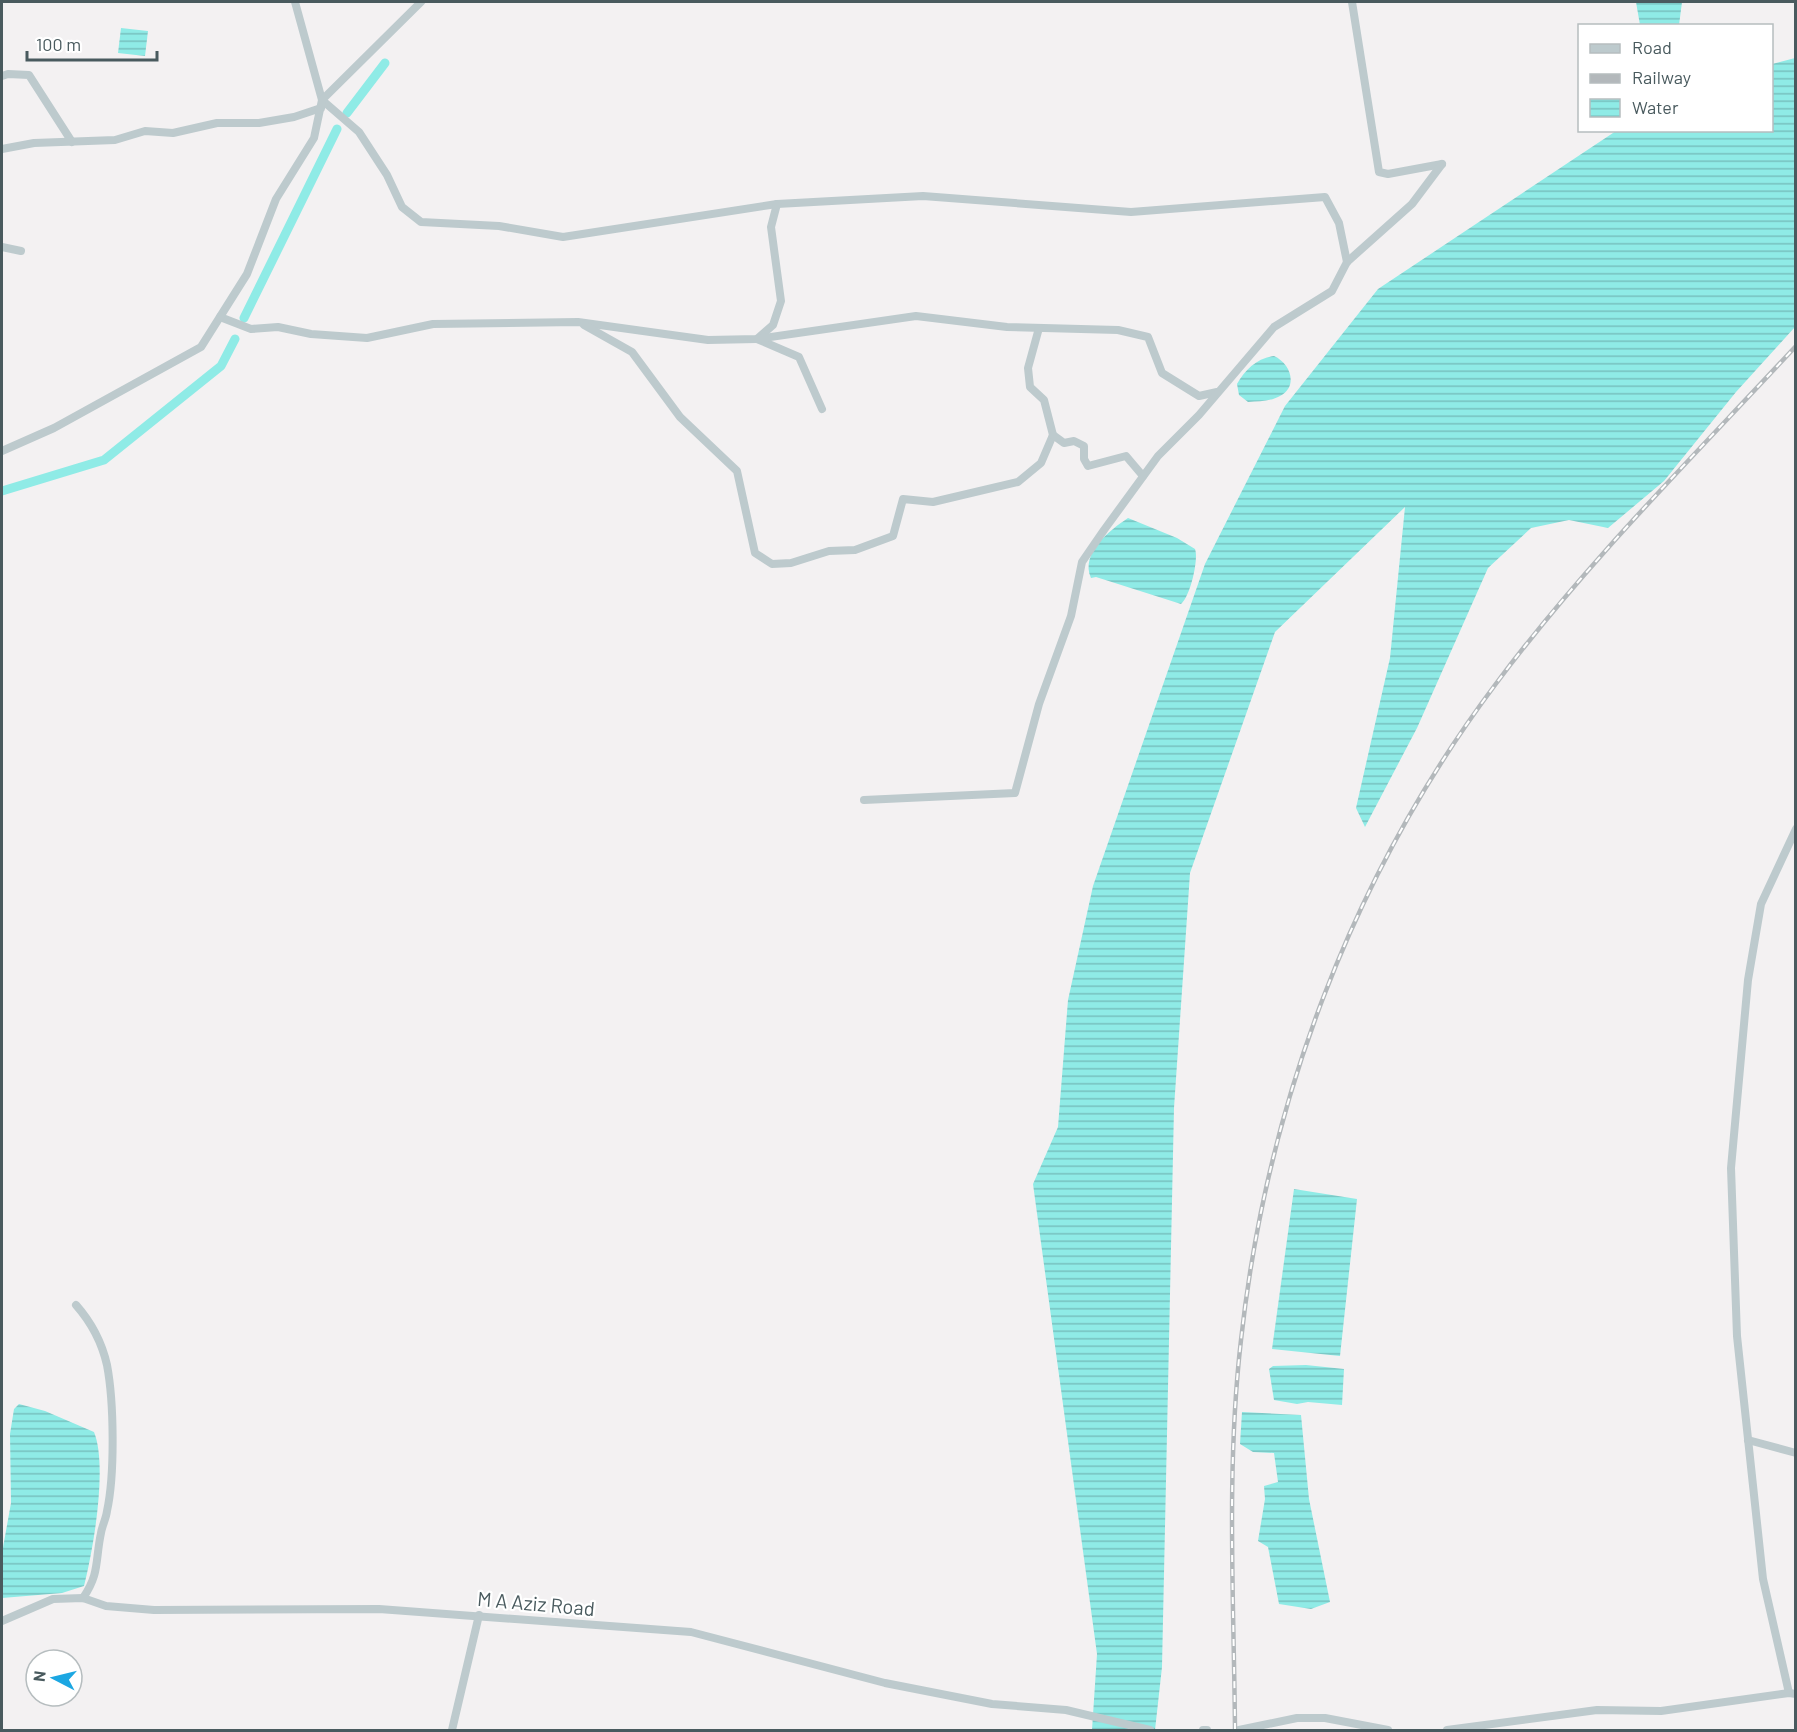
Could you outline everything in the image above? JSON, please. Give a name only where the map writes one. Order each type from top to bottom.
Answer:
[{"type":"street","points":[[2,451],[54,428],[201,347],[247,274],[276,199],[314,138],[322,104],[295,2]]},
{"type":"street","points":[[2,149],[34,143],[115,140],[145,131],[173,133],[217,123],[259,123],[294,117],[322,104],[421,2]]},
{"type":"street","points":[[864,800],[1015,793],[1039,704],[1071,616],[1082,562],[1143,476],[1274,327],[1332,291],[1347,262],[1412,204],[1442,164],[1388,174],[1379,172],[1352,2]]},
{"type":"street","points":[[2,76],[29,75],[72,142]]},
{"type":"street","points":[[322,104],[359,132],[387,175],[402,207],[421,222],[499,226],[563,237],[777,204],[923,196],[1131,212],[1324,197],[1339,223],[1347,262]]},
{"type":"street","points":[[757,339],[773,325],[781,301],[771,227],[777,204]]},
{"type":"street","points":[[2,247],[21,251]]},
{"type":"street","points":[[220,317],[251,329],[278,327],[311,334],[367,338],[433,324],[578,322],[708,340],[757,339],[916,316],[1039,328],[1118,330],[1148,337],[1162,373],[1199,396],[1217,392]]},
{"type":"street","points":[[578,322],[632,352],[680,417],[737,471],[755,553],[772,564],[791,563],[829,551],[855,550],[893,536],[903,499],[933,502],[1018,482],[1041,463],[1053,435],[1044,400],[1030,387],[1028,368],[1039,328]]},
{"type":"street","points":[[757,339],[799,357],[822,409]]},
{"type":"street","points":[[1053,435],[1064,442],[1074,441],[1084,446],[1084,459],[1088,466],[1126,456],[1143,476]]},
{"type":"street","points":[[1447,1731],[1597,1710],[1661,1711],[1792,1694],[1763,1579],[1737,1336],[1731,1168],[1748,980],[1761,904],[1796,829]]},
{"type":"street","points":[[76,1305],[90,1320],[107,1364],[111,1400],[111,1477],[107,1511],[100,1534],[95,1581],[83,1598]]},
{"type":"street","points":[[1748,1440],[1796,1453]]},
{"type":"street","name":"M A Aziz Road","points":[[2,1621],[53,1599],[83,1598],[106,1606],[154,1610],[379,1609],[692,1632],[885,1683],[992,1704],[1066,1710],[1150,1731]]},
{"type":"street","points":[[452,1731],[479,1615]]},
{"type":"street","points":[[1239,1731],[1297,1718],[1325,1718],[1388,1731]]},
{"type":"water","points":[[1636,2],[1682,2],[1679,24],[1640,24]]},
{"type":"water","points":[[121,28],[148,31],[145,56],[118,53]]},
{"type":"water","points":[[1795,58],[1795,327],[1736,392],[1664,481],[1608,528],[1569,520],[1531,528],[1488,568],[1417,728],[1365,827],[1356,808],[1390,658],[1405,507],[1275,632],[1190,873],[1174,1108],[1162,1667],[1155,1730],[1092,1730],[1097,1654],[1033,1184],[1058,1127],[1068,1000],[1093,886],[1205,564],[1285,406],[1378,289],[1614,132],[1773,132],[1773,64]]},
{"type":"water","points":[[1274,356],[1280,359],[1288,369],[1291,381],[1289,387],[1286,392],[1276,398],[1248,402],[1239,395],[1237,384],[1252,366],[1262,359]]},
{"type":"water","points":[[1128,518],[1177,538],[1195,549],[1196,561],[1193,578],[1188,594],[1181,604],[1096,577],[1091,578],[1089,569],[1093,551],[1105,536]]},
{"type":"water","points":[[1294,1189],[1357,1199],[1340,1356],[1272,1349]]},
{"type":"water","points":[[1306,1365],[1344,1369],[1342,1405],[1308,1402],[1297,1404],[1274,1400],[1269,1369],[1273,1366]]},
{"type":"water","points":[[19,1404],[45,1411],[94,1432],[100,1465],[98,1509],[84,1586],[62,1593],[2,1598],[2,1553],[11,1503],[10,1434],[14,1409]]},
{"type":"water","points":[[1242,1412],[1301,1415],[1309,1499],[1330,1602],[1311,1609],[1279,1604],[1268,1547],[1258,1541],[1265,1499],[1264,1486],[1278,1482],[1274,1453],[1253,1452],[1240,1444]]},
{"type":"waterway","points":[[347,113],[385,63]]},
{"type":"waterway","points":[[244,318],[337,129]]},
{"type":"waterway","points":[[2,491],[104,460],[221,366],[235,339]]},
{"type":"railway","points":[[1235,1730],[1232,1486],[1236,1389],[1241,1340],[1254,1252],[1272,1165],[1295,1079],[1324,995],[1359,914],[1399,835],[1444,758],[1495,685],[1603,554],[1796,346]]}]
